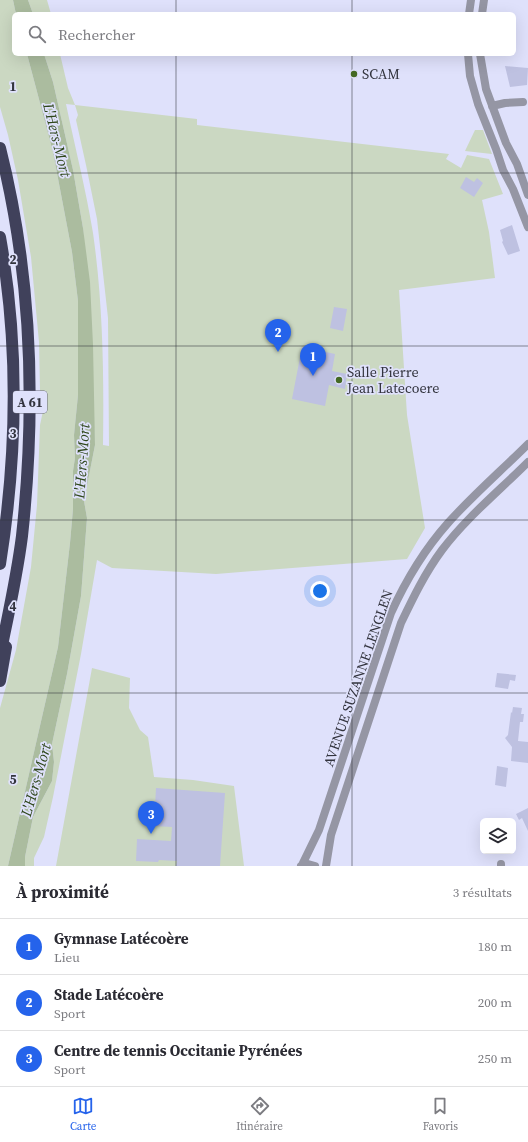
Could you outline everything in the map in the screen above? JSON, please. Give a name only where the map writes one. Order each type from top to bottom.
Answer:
[{"type":"highway","name":"A 61","points":[[0,148],[10,193],[25,291],[30,366],[26,491],[16,576],[0,655]]},
{"type":"highway","name":"A 61","points":[[0,237],[11,329],[13,402],[11,465],[5,533],[0,564]]},
{"type":"highway","points":[[0,682],[5,658],[9,612]]},
{"type":"street","points":[[469,12],[471,0]]},
{"type":"street","points":[[482,12],[484,0]]},
{"type":"street","points":[[468,56],[470,76],[478,104],[503,170],[513,189],[528,227]]},
{"type":"street","points":[[480,56],[484,79],[492,106],[506,143],[518,164],[528,195]]},
{"type":"street","points":[[492,106],[505,103],[523,102]]},
{"type":"street","name":"AVENUE SUZANNE LENGLEN","points":[[301,866],[319,830],[391,613],[404,586],[431,544],[448,523],[528,444]]},
{"type":"street","name":"AVENUE SUZANNE LENGLEN","points":[[326,866],[331,835],[401,623],[415,593],[450,540],[528,462]]},
{"type":"street","points":[[301,866],[308,864],[315,866]]},
{"type":"shaded area","points":[[0,0],[13,0],[16,12],[12,12],[12,56],[28,56],[53,152],[72,252],[78,301],[78,395],[74,435],[75,458],[73,471],[73,509],[58,647],[8,866],[0,866],[0,708],[16,650],[31,567],[37,505],[40,425],[43,411],[40,390],[39,342],[31,257],[18,180],[0,107]]},
{"type":"shaded area","points":[[28,0],[47,0],[50,12],[32,12]]},
{"type":"shaded area","points":[[45,56],[60,56],[68,88],[75,105],[197,119],[197,125],[449,154],[446,159],[461,168],[467,155],[489,159],[503,194],[482,200],[489,232],[495,278],[399,290],[407,415],[425,528],[407,559],[216,574],[112,568],[97,560],[81,654],[44,837],[34,858],[34,866],[25,866],[25,857],[33,817],[52,781],[54,762],[52,744],[67,674],[81,596],[87,518],[84,501],[95,445],[83,228],[73,170],[53,82]],"holes":[[[66,104],[75,105],[78,115],[76,120],[97,219],[108,318],[109,446],[103,445],[101,312],[93,233]]]},
{"type":"shaded area","points":[[475,130],[483,130],[492,154],[465,151]]},
{"type":"shaded area","points":[[92,668],[130,678],[129,708],[140,730],[148,737],[154,777],[193,780],[234,786],[244,866],[56,866]]},
{"type":"water","points":[[13,0],[28,0],[32,12],[16,12]]},
{"type":"water","name":"L'Hers-Mort","points":[[28,56],[45,56],[53,82],[73,170],[90,282],[95,445],[84,501],[87,518],[81,596],[67,674],[52,744],[54,762],[52,781],[33,817],[25,857],[25,866],[8,866],[58,647],[73,509],[73,471],[75,458],[74,435],[78,395],[78,301],[72,252],[53,152]]},
{"type":"building","points":[[505,66],[528,68],[527,85],[510,87]]},
{"type":"building","points":[[466,177],[474,182],[477,178],[483,183],[474,197],[460,188]]},
{"type":"building","points":[[512,225],[520,251],[508,255],[502,242],[500,230]]},
{"type":"building","points":[[334,307],[347,309],[343,331],[330,328]]},
{"type":"building","points":[[302,347],[335,354],[332,371],[347,374],[345,389],[329,385],[325,406],[292,399]]},
{"type":"building","points":[[497,673],[516,675],[515,681],[510,680],[508,689],[495,687]]},
{"type":"building","points":[[513,707],[522,708],[521,714],[524,714],[523,722],[520,722],[518,741],[528,742],[528,763],[511,761],[512,747],[505,738],[508,735]]},
{"type":"building","points":[[497,766],[508,768],[506,787],[495,785]]},
{"type":"building","points":[[156,788],[225,793],[220,866],[176,866],[177,861],[136,861],[137,839],[171,841],[172,827],[154,826]]},
{"type":"building","points":[[528,808],[528,831],[522,818],[519,820],[516,814]]},
{"type":"place","name":"SCAM","points":[[354,74]]},
{"type":"place","name":"Stade Latécoère","points":[[278,352]]},
{"type":"place","name":"Gymnase Latécoère","points":[[313,376]]},
{"type":"place","name":"Salle Pierre Jean Latecoere","points":[[339,380]]},
{"type":"place","name":"Centre de tennis Occitanie Pyrénées","points":[[151,834]]}]
